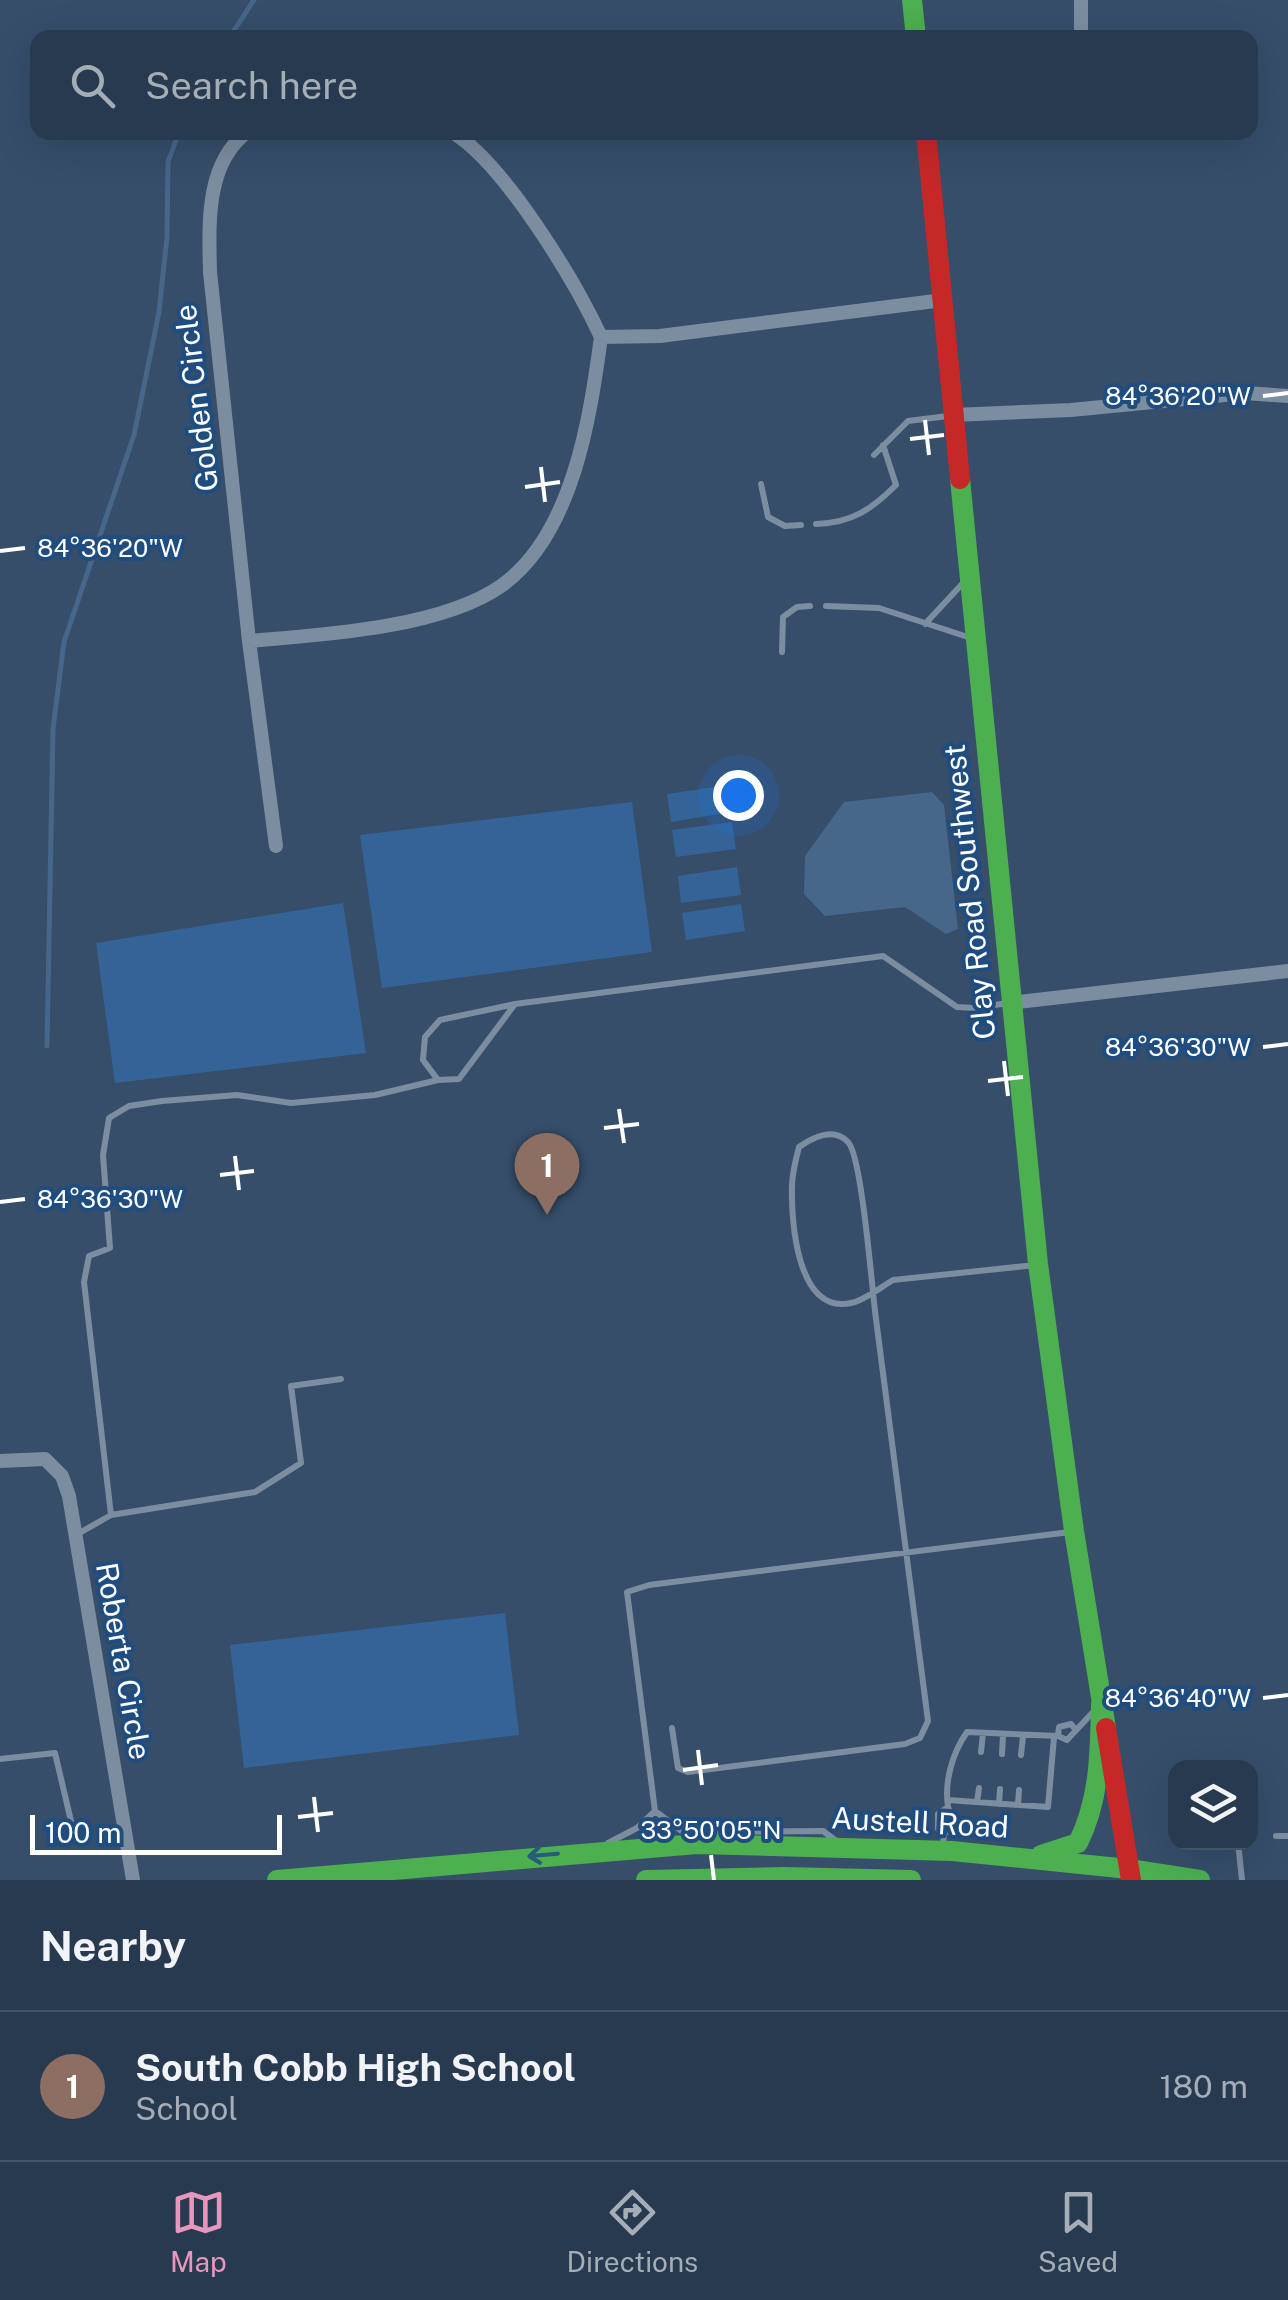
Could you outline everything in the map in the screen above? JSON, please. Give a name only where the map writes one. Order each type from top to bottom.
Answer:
[{"type":"street","points":[[912,0],[915,30]]},
{"type":"street","points":[[1081,0],[1081,30]]},
{"type":"street","name":"Golden Circle","points":[[239,140],[226,154],[219,170],[209,237],[221,388],[276,846]]},
{"type":"street","points":[[249,641],[407,621],[459,607],[502,585],[521,569],[537,547],[577,468],[601,337],[562,264],[514,196],[462,140]]},
{"type":"street","name":"Clay Road Southwest","points":[[927,140],[1038,1264],[1074,1531],[1130,1874]]},
{"type":"street","points":[[601,337],[660,336],[943,300]]},
{"type":"street","points":[[953,415],[1071,410],[1245,393],[1288,396]]},
{"type":"street","points":[[1010,1003],[1288,971]]},
{"type":"street","name":"Roberta Circle","points":[[0,1461],[45,1459],[62,1476],[134,1880]]},
{"type":"street","points":[[1034,1858],[1078,1843],[1090,1822],[1099,1772],[1101,1704]]},
{"type":"street","name":"Austell Road","points":[[276,1880],[697,1844],[844,1847],[944,1841],[1130,1874],[1200,1880]]},
{"type":"street","name":"Austell Road","points":[[646,1880],[911,1880]]},
{"type":"lane","points":[[874,455],[908,421],[953,415]]},
{"type":"lane","points":[[816,524],[830,524],[872,510],[896,486],[882,445]]},
{"type":"lane","points":[[762,484],[768,517],[786,526],[800,526]]},
{"type":"lane","points":[[924,624],[969,578]]},
{"type":"lane","points":[[782,652],[783,617],[797,606],[810,606]]},
{"type":"lane","points":[[826,606],[879,608],[975,639]]},
{"type":"lane","points":[[438,1080],[423,1060],[424,1036],[440,1020],[516,1004],[884,956],[958,1006],[1010,1003]]},
{"type":"lane","points":[[111,1515],[84,1282],[90,1256],[110,1248],[103,1155],[109,1118],[130,1106],[162,1101],[236,1095],[292,1103],[375,1095],[459,1079],[516,1004]]},
{"type":"lane","points":[[672,1728],[678,1768],[688,1772],[906,1744],[920,1738],[928,1722],[872,1292],[854,1150],[836,1134],[812,1137],[799,1147],[792,1181],[793,1227],[806,1274],[817,1296],[836,1303],[852,1303],[872,1292],[893,1280],[1038,1264]]},
{"type":"lane","points":[[75,1536],[111,1515],[256,1492],[300,1463],[291,1386],[341,1380]]},
{"type":"lane","points":[[844,1847],[824,1830],[683,1832],[655,1812],[627,1592],[906,1550],[1074,1531]]},
{"type":"lane","points":[[944,1841],[952,1825],[949,1776],[958,1745],[967,1732],[1056,1736],[1067,1740],[1101,1704]]},
{"type":"lane","points":[[944,1841],[938,1829],[938,1814],[948,1804],[977,1802],[1048,1808],[1059,1727],[1071,1724],[1075,1729]]},
{"type":"lane","points":[[981,1752],[983,1733]]},
{"type":"lane","points":[[1002,1754],[1004,1734]]},
{"type":"lane","points":[[1022,1755],[1023,1736]]},
{"type":"lane","points":[[0,1758],[54,1753],[70,1821]]},
{"type":"lane","points":[[977,1802],[978,1788]]},
{"type":"lane","points":[[998,1804],[1000,1789]]},
{"type":"lane","points":[[1018,1805],[1019,1790]]},
{"type":"lane","points":[[591,1851],[638,1828],[655,1812]]},
{"type":"lane","points":[[1276,1836],[1288,1836]]},
{"type":"lane","points":[[1239,1850],[1242,1880]]},
{"type":"shaded area","points":[[727,785],[731,812],[671,822],[667,794]]},
{"type":"shaded area","points":[[932,792],[944,805],[958,929],[946,934],[905,907],[825,916],[804,894],[805,856],[844,802]]},
{"type":"shaded area","points":[[632,802],[652,952],[382,988],[360,835]]},
{"type":"shaded area","points":[[732,822],[736,849],[676,857],[672,830]]},
{"type":"shaded area","points":[[737,867],[741,895],[681,903],[678,876]]},
{"type":"shaded area","points":[[343,903],[366,1053],[115,1083],[96,943]]},
{"type":"shaded area","points":[[741,904],[745,931],[686,940],[682,913]]},
{"type":"shaded area","points":[[505,1613],[519,1735],[244,1768],[230,1645]]},
{"type":"waterway","points":[[234,30],[254,0]]},
{"type":"waterway","points":[[47,1046],[53,729],[64,642],[134,435],[159,312],[167,237],[168,162],[176,140]]},
{"type":"traffic: fast","points":[[912,0],[915,30]]},
{"type":"traffic: fast","points":[[960,479],[1038,1264],[1074,1531],[1106,1728]]},
{"type":"traffic: fast","points":[[1041,1855],[1078,1843],[1085,1826],[1097,1775],[1101,1704]]},
{"type":"traffic: fast","points":[[277,1880],[697,1844],[952,1851],[1200,1880]]},
{"type":"traffic: fast","points":[[646,1880],[911,1880]]},
{"type":"traffic: jam","points":[[927,140],[960,479]]},
{"type":"traffic: jam","points":[[1106,1728],[1131,1880]]},
{"type":"place","name":"South Cobb High School","points":[[547,1215]]}]
